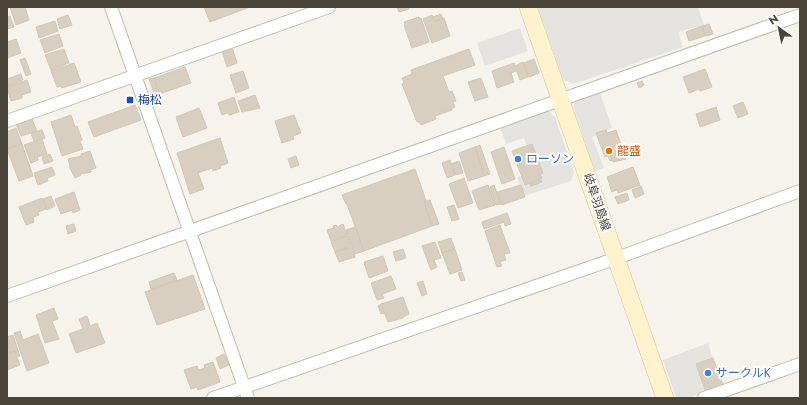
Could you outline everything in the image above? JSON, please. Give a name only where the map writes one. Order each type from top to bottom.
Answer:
[{"type":"main road","name":"岐阜羽島線","points":[[528,7],[665,398]]},
{"type":"street","points":[[111,7],[246,392]]},
{"type":"street","points":[[7,121],[329,7]]},
{"type":"street","points":[[7,296],[800,14]]},
{"type":"street","points":[[213,398],[246,392],[800,191]]},
{"type":"street","points":[[704,398],[800,364]]},
{"type":"shaded area","points":[[538,7],[698,7],[704,25],[678,32],[683,47],[573,84],[563,79]]},
{"type":"shaded area","points":[[520,28],[528,51],[485,66],[477,43]]},
{"type":"shaded area","points":[[600,93],[612,128],[592,137],[604,168],[595,171],[574,109],[574,103]]},
{"type":"shaded area","points":[[547,110],[555,117],[574,172],[571,181],[524,196],[517,177],[535,171],[524,138],[506,144],[500,127]]},
{"type":"shaded area","points":[[708,343],[713,358],[696,364],[706,392],[688,398],[676,397],[663,360]]},
{"type":"building","points":[[10,7],[25,7],[29,20],[16,25]]},
{"type":"building","points":[[204,7],[250,7],[210,22]]},
{"type":"building","points":[[397,7],[408,7],[409,9],[399,12]]},
{"type":"building","points":[[441,14],[443,19],[435,21],[433,17]]},
{"type":"building","points":[[68,15],[72,25],[60,29],[57,19]]},
{"type":"building","points":[[432,15],[434,22],[444,18],[450,36],[432,43],[423,19]]},
{"type":"building","points":[[10,16],[14,27],[7,29],[7,17]]},
{"type":"building","points":[[419,17],[420,19],[421,18],[429,42],[412,48],[404,22]]},
{"type":"building","points":[[55,21],[58,31],[39,38],[36,27]]},
{"type":"building","points":[[709,24],[713,34],[706,36],[702,26]]},
{"type":"building","points":[[702,26],[705,36],[689,41],[686,32]]},
{"type":"building","points":[[59,34],[63,46],[45,53],[40,40]]},
{"type":"building","points":[[16,39],[21,53],[7,58],[7,42]]},
{"type":"building","points":[[232,47],[237,63],[227,67],[222,51]]},
{"type":"building","points":[[64,49],[69,63],[51,70],[45,55]]},
{"type":"building","points":[[469,49],[475,65],[443,76],[449,92],[452,91],[456,101],[453,102],[455,107],[452,108],[452,110],[435,116],[436,119],[421,125],[417,122],[402,84],[404,83],[402,78],[412,74],[411,70]]},
{"type":"building","points":[[25,58],[31,74],[26,76],[20,60]]},
{"type":"building","points":[[534,59],[539,73],[529,77],[524,63]]},
{"type":"building","points":[[523,62],[525,68],[511,73],[514,82],[497,88],[492,71],[514,63],[515,66]]},
{"type":"building","points":[[74,63],[81,82],[62,88],[61,86],[57,87],[51,71]]},
{"type":"building","points":[[185,67],[191,83],[159,94],[154,78]]},
{"type":"building","points":[[526,69],[528,77],[520,80],[517,72]]},
{"type":"building","points":[[705,69],[712,87],[700,91],[699,89],[689,93],[683,77]]},
{"type":"building","points":[[243,71],[249,88],[236,93],[230,75]]},
{"type":"building","points":[[21,74],[23,80],[7,86],[7,79]]},
{"type":"building","points":[[154,78],[159,92],[154,93],[149,79]]},
{"type":"building","points":[[481,78],[488,97],[475,101],[468,82]]},
{"type":"building","points":[[27,80],[31,92],[22,95],[22,98],[11,101],[7,87]]},
{"type":"building","points":[[642,81],[644,85],[639,88],[637,83]]},
{"type":"building","points":[[255,95],[260,108],[242,112],[238,101]]},
{"type":"building","points":[[234,97],[239,112],[229,115],[228,113],[222,115],[218,103]]},
{"type":"building","points":[[743,102],[748,114],[738,118],[733,106]]},
{"type":"building","points":[[135,105],[141,120],[94,137],[88,122]]},
{"type":"building","points":[[716,107],[720,120],[700,127],[696,114]]},
{"type":"building","points":[[199,108],[207,128],[183,137],[176,117]]},
{"type":"building","points":[[71,115],[82,140],[80,141],[83,149],[62,156],[51,122]]},
{"type":"building","points":[[294,115],[301,133],[293,136],[294,139],[282,143],[275,121]]},
{"type":"building","points":[[32,119],[37,131],[21,136],[16,124]]},
{"type":"building","points":[[16,128],[22,144],[7,149],[7,132]]},
{"type":"building","points":[[42,130],[45,138],[34,141],[31,133]]},
{"type":"building","points":[[606,130],[607,133],[616,130],[626,159],[613,162],[612,160],[610,161],[608,156],[605,157],[596,133]]},
{"type":"building","points":[[220,138],[228,163],[213,171],[212,168],[198,173],[204,189],[190,194],[177,153]]},
{"type":"building","points":[[42,139],[47,154],[37,157],[38,160],[31,163],[24,145]]},
{"type":"building","points":[[22,144],[33,176],[19,181],[7,149]]},
{"type":"building","points":[[532,144],[543,173],[540,174],[542,178],[525,185],[512,151]]},
{"type":"building","points":[[480,145],[490,174],[484,176],[475,147]]},
{"type":"building","points":[[475,147],[484,176],[468,181],[459,153]]},
{"type":"building","points":[[504,147],[515,179],[502,184],[491,152]]},
{"type":"building","points":[[90,151],[96,168],[90,170],[91,172],[80,174],[81,175],[75,178],[69,166],[68,159],[81,156],[81,154]]},
{"type":"building","points":[[50,154],[53,161],[44,164],[42,157]]},
{"type":"building","points":[[296,156],[299,165],[291,168],[288,159]]},
{"type":"building","points":[[450,160],[455,175],[447,178],[442,163]]},
{"type":"building","points":[[459,161],[463,173],[455,175],[451,164]]},
{"type":"building","points":[[52,167],[55,175],[47,178],[48,181],[38,185],[34,173]]},
{"type":"building","points":[[633,167],[640,185],[618,193],[617,190],[612,192],[607,177]]},
{"type":"building","points":[[415,169],[426,201],[424,202],[432,226],[364,251],[347,204],[342,195]]},
{"type":"building","points":[[464,178],[473,203],[458,208],[449,184]]},
{"type":"building","points":[[541,180],[542,182],[531,186],[530,184]]},
{"type":"building","points":[[488,185],[495,205],[479,210],[472,191]]},
{"type":"building","points":[[494,185],[501,204],[496,205],[490,187]]},
{"type":"building","points":[[521,185],[525,197],[502,205],[497,192]]},
{"type":"building","points":[[641,186],[644,194],[635,198],[632,190]]},
{"type":"building","points":[[74,192],[80,210],[73,213],[72,210],[61,214],[55,199]]},
{"type":"building","points":[[627,193],[629,200],[618,204],[615,197]]},
{"type":"building","points":[[51,196],[55,206],[47,210],[43,199]]},
{"type":"building","points":[[42,198],[46,209],[38,212],[39,215],[33,217],[34,222],[26,225],[19,207]]},
{"type":"building","points":[[430,200],[439,224],[432,226],[424,202]]},
{"type":"building","points":[[454,205],[459,219],[452,221],[447,207]]},
{"type":"building","points":[[507,213],[511,224],[505,226],[504,222],[484,229],[482,222]]},
{"type":"building","points":[[74,224],[76,231],[68,234],[66,226]]},
{"type":"building","points":[[343,224],[347,235],[331,241],[327,230],[334,228],[333,226],[336,225],[337,227]]},
{"type":"building","points":[[500,225],[510,253],[504,254],[506,260],[500,262],[502,266],[497,267],[485,231]]},
{"type":"building","points":[[355,227],[364,251],[355,254],[346,230]]},
{"type":"building","points":[[347,236],[351,246],[335,252],[331,242]]},
{"type":"building","points":[[451,238],[455,249],[442,253],[438,242]]},
{"type":"building","points":[[435,242],[441,258],[434,260],[437,267],[431,270],[422,246]]},
{"type":"building","points":[[352,247],[355,257],[339,262],[335,252]]},
{"type":"building","points":[[403,249],[406,258],[396,261],[393,252]]},
{"type":"building","points":[[455,249],[462,270],[450,274],[442,253]]},
{"type":"building","points":[[383,256],[388,271],[369,278],[364,262]]},
{"type":"building","points":[[462,272],[465,280],[461,281],[458,273]]},
{"type":"building","points":[[174,273],[177,280],[151,289],[149,282]]},
{"type":"building","points":[[193,275],[205,309],[157,325],[145,292]]},
{"type":"building","points":[[391,276],[396,289],[382,294],[384,298],[377,300],[371,283]]},
{"type":"building","points":[[423,281],[427,294],[422,296],[417,283]]},
{"type":"building","points":[[403,297],[409,314],[403,318],[388,322],[381,304]]},
{"type":"building","points":[[382,304],[384,313],[381,314],[378,306]]},
{"type":"building","points":[[54,308],[58,319],[52,321],[59,339],[45,343],[36,315]]},
{"type":"building","points":[[87,316],[90,326],[97,323],[105,343],[76,353],[69,334],[83,329],[79,319]]},
{"type":"building","points":[[20,331],[23,340],[38,334],[49,363],[27,371],[14,333]]},
{"type":"building","points":[[13,335],[20,356],[18,357],[15,351],[10,353],[7,345],[7,337]]},
{"type":"building","points":[[7,351],[10,354],[15,352],[20,365],[7,370]]},
{"type":"building","points":[[224,354],[229,365],[220,369],[216,358]]},
{"type":"building","points":[[713,358],[723,385],[706,392],[696,364]]},
{"type":"building","points":[[213,362],[220,382],[198,390],[197,387],[191,389],[184,370],[197,366],[198,370],[205,368],[204,365]]},
{"type":"place","name":"梅松","points":[[130,100]]},
{"type":"place","name":"龍盛","points":[[609,151]]},
{"type":"place","name":"ローソン","points":[[518,159]]},
{"type":"place","name":"サークルK","points":[[708,373]]}]
